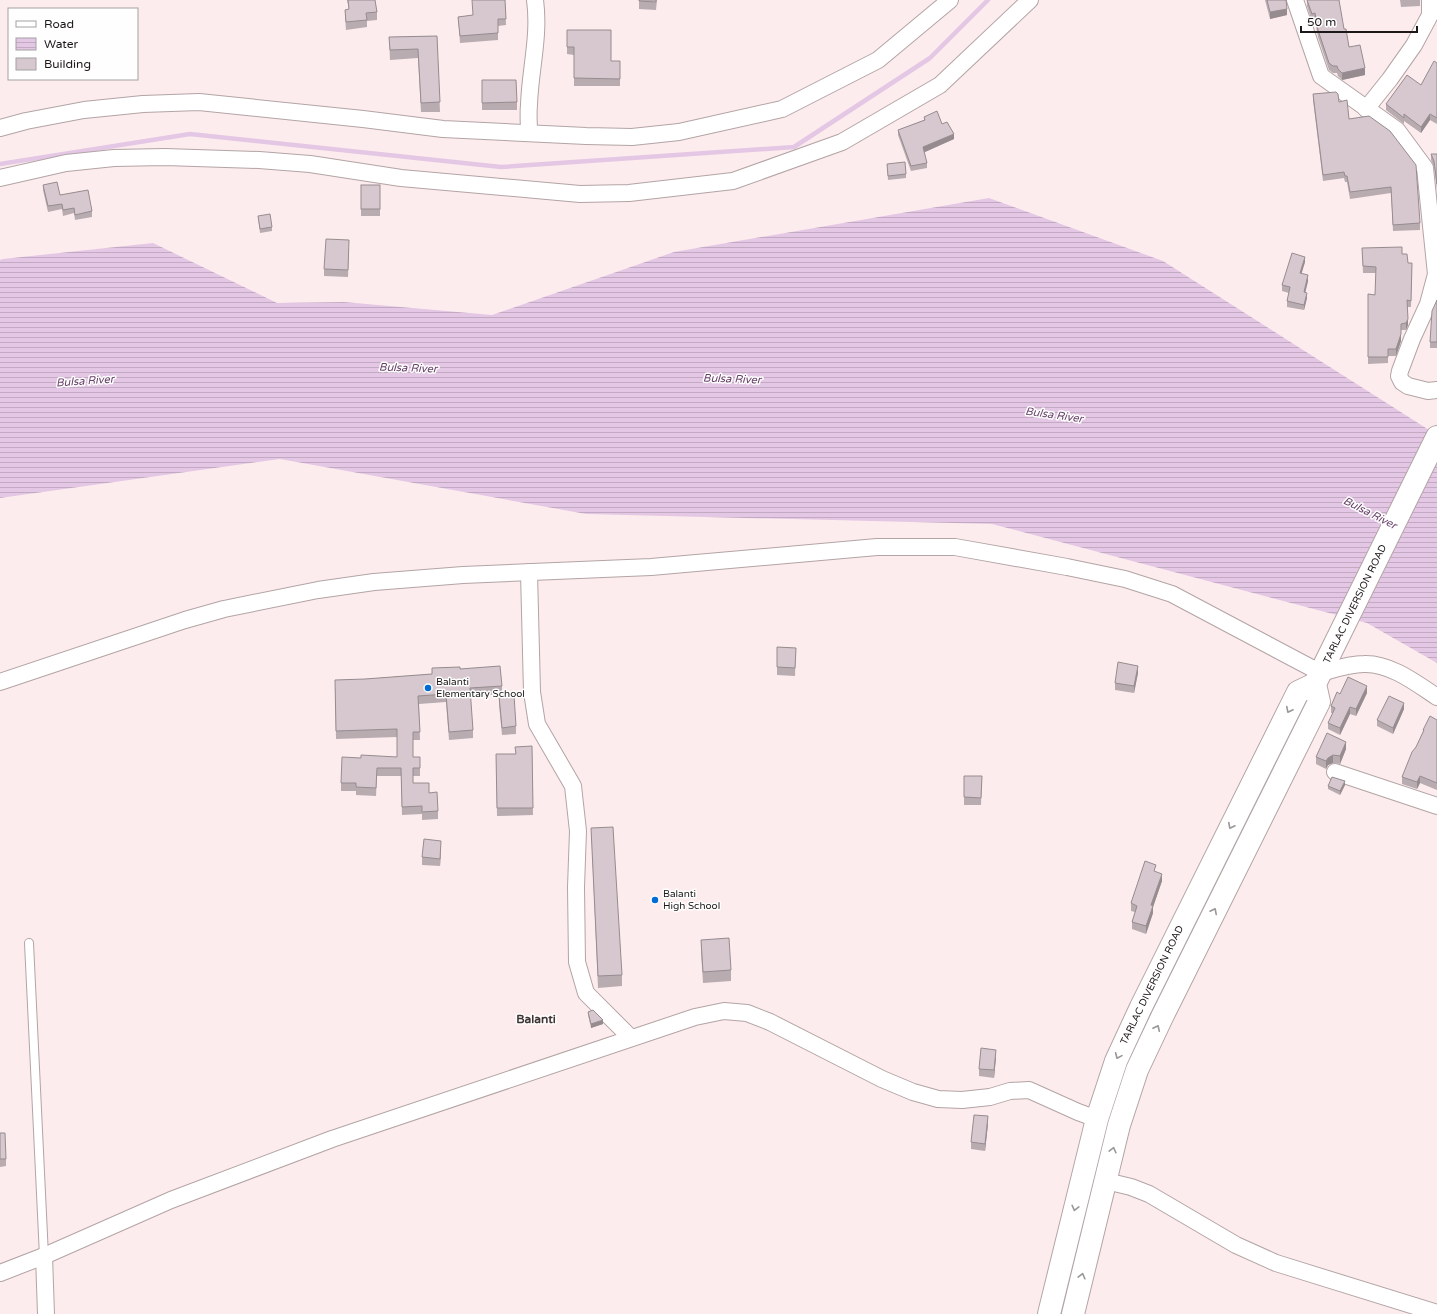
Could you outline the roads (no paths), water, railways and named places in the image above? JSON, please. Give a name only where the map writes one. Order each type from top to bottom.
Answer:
[{"type":"main road","name":"TARLAC DIVERSION ROAD","points":[[1049,1314],[1097,1119],[1116,1061],[1141,1007],[1298,692],[1321,673],[1437,437]]},
{"type":"main road","points":[[1073,1314],[1119,1125],[1137,1070],[1319,702],[1321,673]]},
{"type":"main road","points":[[1097,1119],[1119,1125]]},
{"type":"main road","points":[[1083,1175],[1106,1181]]},
{"type":"street","points":[[529,133],[528,106],[536,33],[535,0]]},
{"type":"street","points":[[0,128],[26,121],[84,110],[143,104],[199,102],[443,129],[632,137],[679,132],[782,109],[878,60],[950,0]]},
{"type":"street","points":[[0,178],[66,163],[114,158],[165,157],[259,160],[310,164],[401,178],[580,194],[630,193],[733,181],[842,142],[940,85],[1030,0]]},
{"type":"street","points":[[1295,0],[1321,76],[1397,130],[1424,168],[1436,274],[1428,304],[1412,339],[1399,376],[1402,382],[1408,386],[1428,391],[1437,390]]},
{"type":"street","points":[[1366,109],[1414,45],[1430,15],[1430,0]]},
{"type":"street","points":[[0,682],[184,620],[224,609],[318,590],[374,582],[529,572],[651,567],[877,548],[955,547],[1125,579],[1172,594],[1321,673],[1352,665],[1365,664],[1380,666],[1411,680],[1437,697]]},
{"type":"street","points":[[529,572],[532,692],[538,724],[573,786],[578,831],[576,887],[577,962],[586,993],[631,1038]]},
{"type":"street","points":[[1335,772],[1437,806]]},
{"type":"street","points":[[0,1273],[44,1256],[171,1200],[332,1139],[695,1017],[724,1011],[747,1013],[770,1022],[882,1079],[913,1092],[938,1099],[962,1100],[990,1097],[1010,1091],[1029,1090],[1097,1119]]},
{"type":"street","points":[[1106,1181],[1131,1187],[1148,1194],[1236,1245],[1276,1263],[1437,1313]]},
{"type":"street","points":[[44,1256],[46,1314]]},
{"type":"lane","points":[[29,943],[44,1256]]},
{"type":"water","name":"Bulsa River","points":[[989,198],[1163,261],[1437,435],[1437,663],[1367,623],[992,524],[586,514],[280,459],[0,498],[0,260],[3,259],[153,243],[277,303],[344,302],[492,315],[674,252]]},
{"type":"waterway","points":[[0,164],[190,134],[501,167],[794,147],[930,58],[988,0]]},
{"type":"place","name":"Balanti Elementary School","points":[[428,688]]},
{"type":"place","name":"Balanti High School","points":[[655,900]]},
{"type":"district","name":"Balanti","points":[[536,1019]]}]
